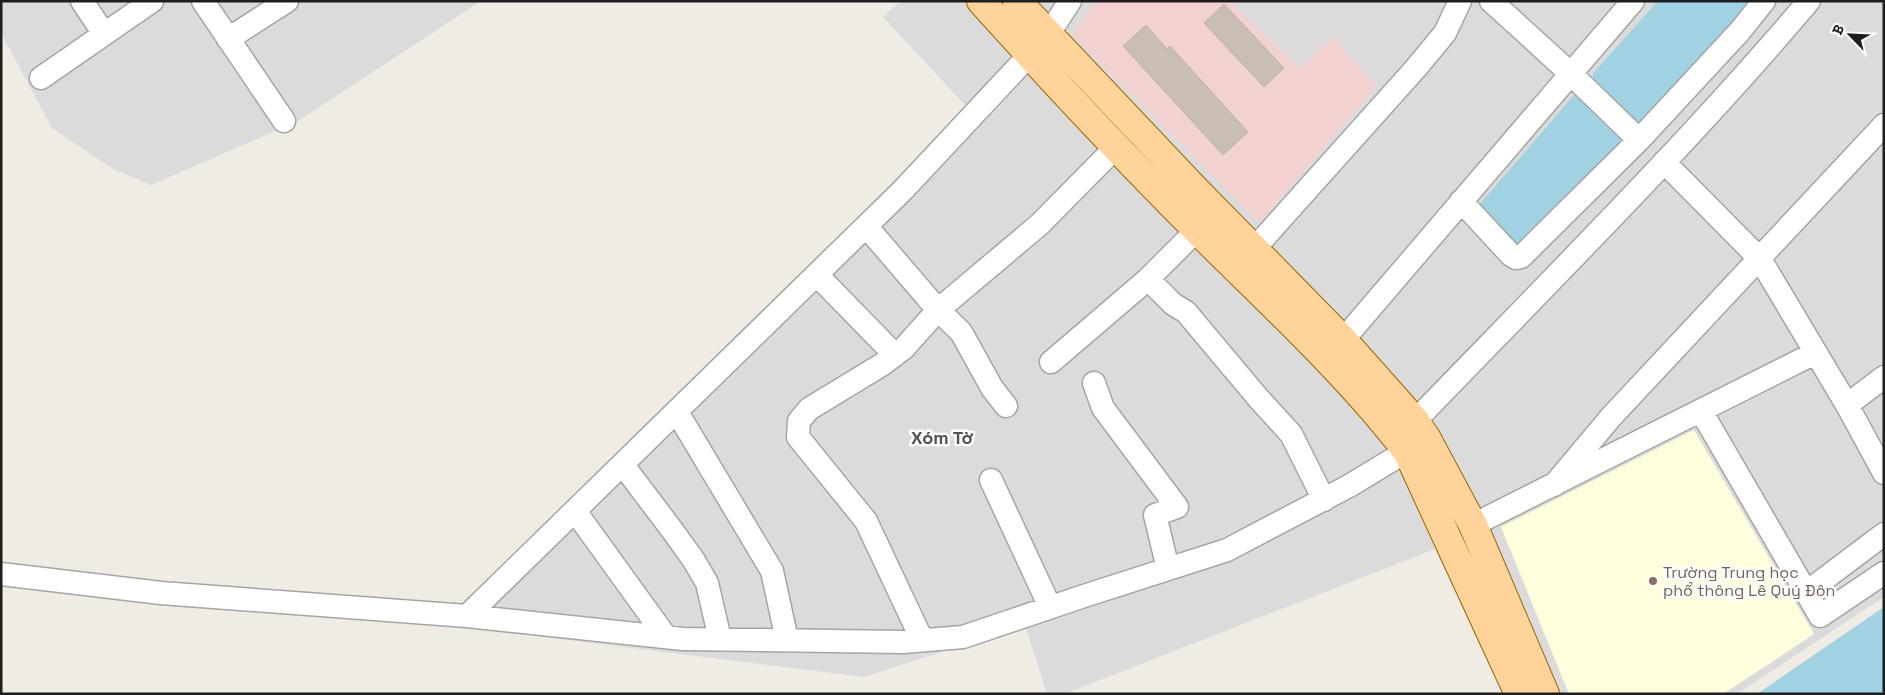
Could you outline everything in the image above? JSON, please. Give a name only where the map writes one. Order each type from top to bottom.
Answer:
[{"type":"main road","points":[[981,1],[1116,147],[1362,397],[1416,437],[1530,689]]},
{"type":"main road","points":[[1017,1],[1343,340],[1416,437],[1473,525],[1530,689]]},
{"type":"street","points":[[82,1],[104,34]]},
{"type":"street","points":[[41,78],[152,1]]},
{"type":"street","points":[[203,1],[284,120]]},
{"type":"street","points":[[228,39],[287,1]]},
{"type":"street","points":[[467,616],[903,190],[1048,35],[1070,1]]},
{"type":"street","points":[[1254,249],[1445,33],[1460,1]]},
{"type":"street","points":[[1491,1],[1572,74],[1638,140]]},
{"type":"street","points":[[1343,340],[1633,1]]},
{"type":"street","points":[[1461,201],[1506,251],[1516,258],[1521,257],[1638,140],[1740,31],[1764,1]]},
{"type":"street","points":[[1,574],[161,593],[467,616],[666,637],[903,642],[963,637],[1228,550],[1324,500],[1416,437],[1809,1]]},
{"type":"street","points":[[1554,485],[1611,417],[1884,125]]},
{"type":"street","points":[[922,640],[866,520],[832,481],[798,436],[798,421],[808,409],[838,393],[904,348],[938,310],[1040,224],[1116,147]]},
{"type":"street","points":[[1664,162],[1760,259],[1792,311],[1814,353],[1847,405],[1884,473]]},
{"type":"street","points":[[866,226],[938,310],[961,332],[992,388],[1006,406]]},
{"type":"street","points":[[1051,362],[1148,279],[1197,230]]},
{"type":"street","points":[[816,275],[895,355]]},
{"type":"street","points":[[1148,279],[1173,304],[1186,312],[1252,392],[1291,434],[1324,500]]},
{"type":"street","points":[[1473,525],[1814,353]]},
{"type":"street","points":[[1847,405],[1884,377]]},
{"type":"street","points":[[1094,383],[1103,408],[1177,507],[1155,515],[1168,569]]},
{"type":"street","points":[[1702,411],[1820,616],[1884,573]]},
{"type":"street","points":[[677,412],[772,571],[787,640]]},
{"type":"street","points":[[623,465],[693,559],[707,583],[720,639]]},
{"type":"street","points":[[991,480],[1050,607]]},
{"type":"street","points":[[575,511],[666,637]]},
{"type":"street","points":[[1807,592],[1884,534]]},
{"type":"shaded area","points":[[1,1],[481,1],[298,121],[151,185],[113,169],[52,128],[1,33]]},
{"type":"shaded area","points":[[901,1],[1884,1],[1884,597],[1737,694],[1502,694],[1435,549],[1064,694],[1047,694],[1025,625],[864,677],[448,625],[792,286],[966,106],[883,17]]},
{"type":"shaded area","points":[[1096,1],[1230,1],[1300,68],[1333,36],[1377,86],[1259,223],[1072,35]]},
{"type":"shaded area","name":"Trường Trung học phổ thông Lê Quý Đôn","points":[[1694,430],[1814,634],[1723,694],[1569,694],[1501,527]]},
{"type":"water","points":[[1658,1],[1752,1],[1640,128],[1593,80],[1593,73]]},
{"type":"water","points":[[1576,93],[1625,139],[1522,251],[1478,206]]},
{"type":"water","points":[[1884,607],[1884,694],[1757,694]]},
{"type":"building","points":[[1224,4],[1284,68],[1264,87],[1204,23]]},
{"type":"building","points":[[1146,25],[1167,49],[1170,46],[1248,132],[1223,155],[1123,46]]},
{"type":"place","name":"Trường Trung học phổ thông Lê Quý Đôn","points":[[1653,581]]},
{"type":"district","name":"Xóm Tờ","points":[[942,437]]}]
